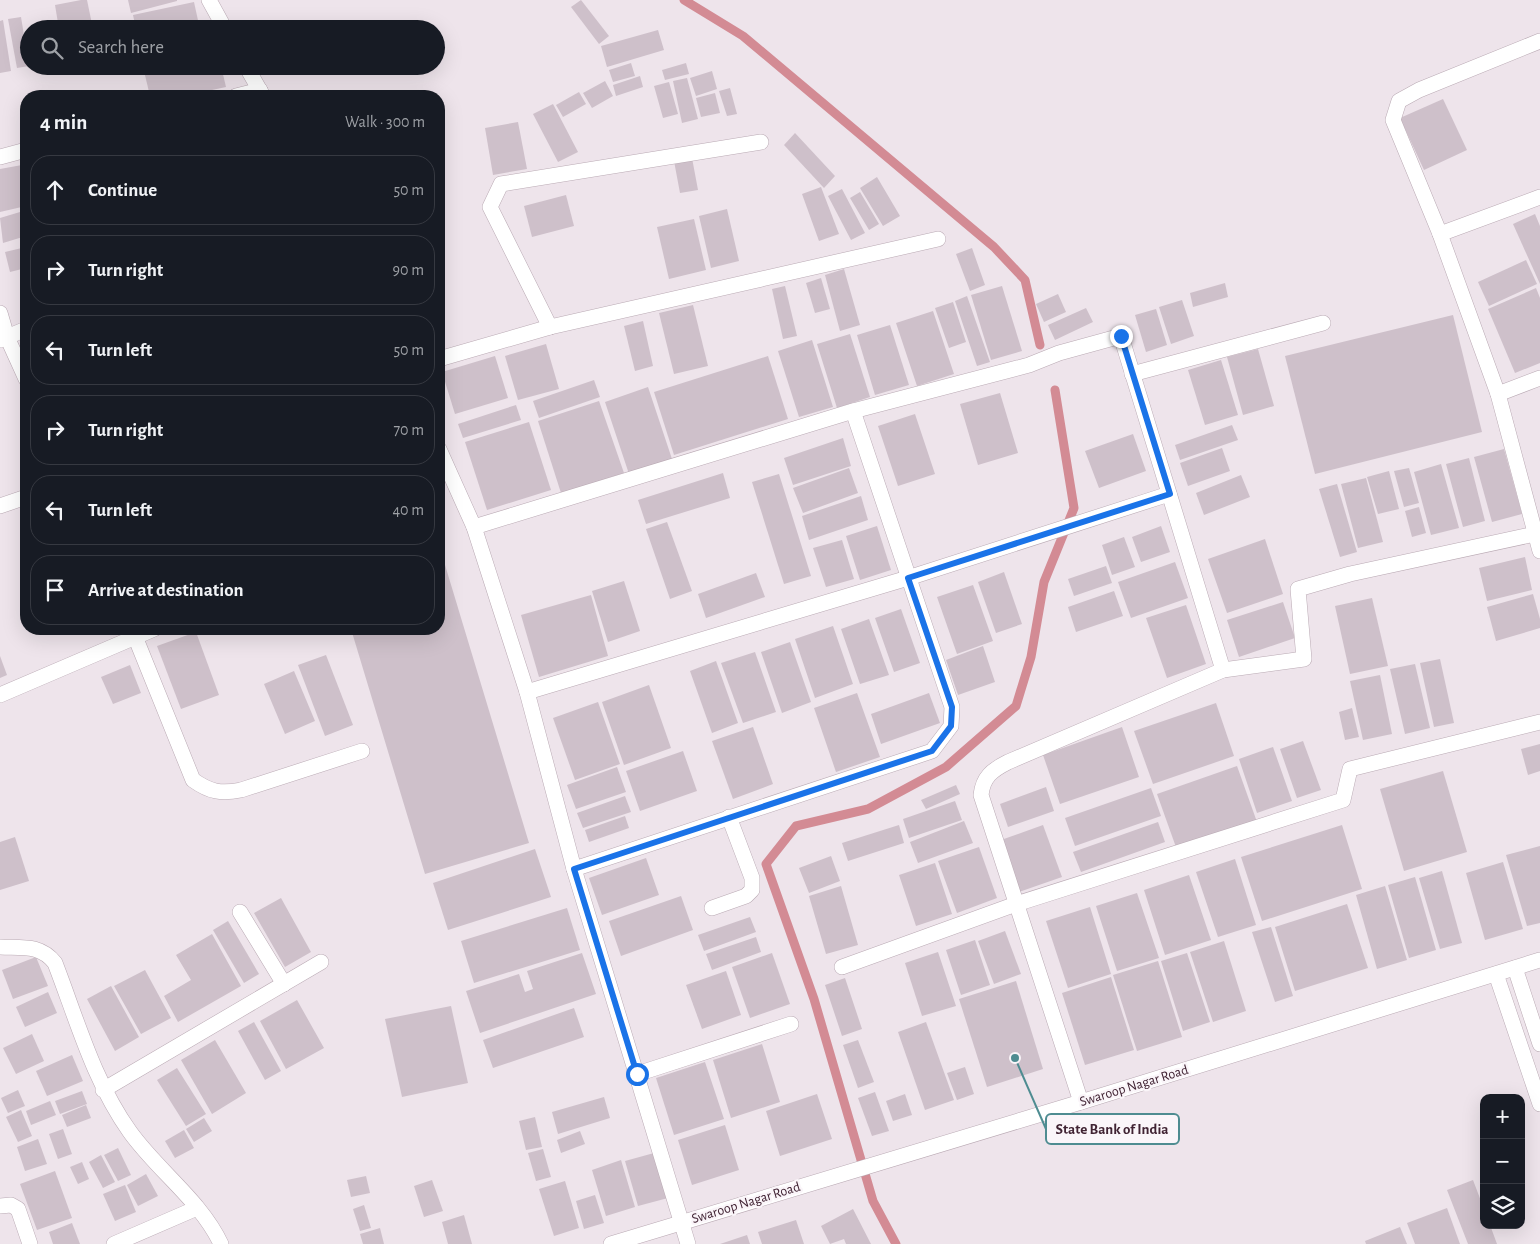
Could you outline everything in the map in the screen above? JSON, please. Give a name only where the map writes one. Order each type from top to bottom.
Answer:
[{"type":"street","points":[[212,1],[221,20]]},
{"type":"street","points":[[1540,40],[1419,90],[1400,101],[1393,120],[1440,234],[1498,394],[1540,551]]},
{"type":"street","points":[[251,75],[259,90]]},
{"type":"street","points":[[550,328],[490,207],[501,184],[761,142]]},
{"type":"street","points":[[0,157],[20,152]]},
{"type":"street","points":[[1440,234],[1540,197]]},
{"type":"street","points":[[445,357],[550,328],[938,239]]},
{"type":"street","points":[[0,313],[4,338],[20,368]]},
{"type":"street","points":[[1132,374],[1323,323]]},
{"type":"street","points":[[4,338],[20,331]]},
{"type":"street","points":[[474,526],[853,411],[1029,365],[1121,336],[1223,670]]},
{"type":"street","points":[[1498,394],[1540,378]]},
{"type":"street","points":[[574,869],[932,751],[951,726],[952,707],[853,411]]},
{"type":"street","points":[[445,462],[474,526],[527,692],[574,869],[688,1244]]},
{"type":"street","points":[[527,692],[908,578],[1170,494]]},
{"type":"street","points":[[0,506],[20,499]]},
{"type":"street","points":[[1081,1102],[981,795],[983,781],[1008,762],[1223,670],[1304,659],[1298,589],[1350,574],[1535,534]]},
{"type":"street","points":[[0,695],[130,635]]},
{"type":"street","points":[[135,635],[193,780],[209,790],[222,793],[242,790],[362,751]]},
{"type":"street","points":[[842,967],[1016,904],[1343,800],[1350,769],[1540,722]]},
{"type":"street","points":[[712,908],[746,896],[752,890],[752,878],[729,817]]},
{"type":"street","points":[[240,912],[284,984]]},
{"type":"street","points":[[0,947],[38,949],[48,953],[103,1090],[129,1131],[148,1156],[197,1208],[221,1244]]},
{"type":"street","name":"Swaroop Nagar Road","points":[[612,1244],[1540,960]]},
{"type":"street","points":[[103,1090],[321,962]]},
{"type":"street","points":[[1515,968],[1540,1044]]},
{"type":"street","points":[[1496,974],[1540,1104]]},
{"type":"street","points":[[637,1074],[791,1024]]},
{"type":"street","points":[[0,1206],[11,1204],[18,1209],[30,1244]]},
{"type":"street","points":[[114,1244],[197,1208]]},
{"type":"building","points":[[87,0],[91,20],[58,20],[55,5]]},
{"type":"building","points":[[128,0],[177,0],[177,1],[131,13]]},
{"type":"building","points":[[581,0],[609,36],[599,44],[571,7]]},
{"type":"building","points":[[194,2],[198,20],[134,20],[133,15]]},
{"type":"building","points":[[21,17],[20,68],[17,68],[8,19]]},
{"type":"building","points":[[3,20],[11,71],[0,73],[0,21]]},
{"type":"building","points":[[658,30],[664,50],[607,67],[601,46]]},
{"type":"building","points":[[631,63],[635,76],[613,82],[609,70]]},
{"type":"building","points":[[686,63],[689,74],[665,80],[662,70]]},
{"type":"building","points":[[712,71],[717,89],[696,96],[690,78]]},
{"type":"building","points":[[145,75],[223,75],[226,87],[212,90],[149,90]]},
{"type":"building","points":[[640,76],[643,87],[616,96],[613,85]]},
{"type":"building","points":[[687,78],[698,119],[682,123],[673,81]]},
{"type":"building","points":[[605,81],[613,96],[592,108],[583,93]]},
{"type":"building","points":[[669,82],[678,114],[663,118],[654,86]]},
{"type":"building","points":[[730,88],[737,114],[727,116],[719,91]]},
{"type":"building","points":[[579,92],[586,104],[563,117],[556,105]]},
{"type":"building","points":[[715,93],[720,113],[701,117],[696,98]]},
{"type":"building","points":[[1443,99],[1467,150],[1424,170],[1400,118]]},
{"type":"building","points":[[553,104],[578,152],[558,162],[533,114]]},
{"type":"building","points":[[518,122],[527,169],[493,175],[485,128]]},
{"type":"building","points":[[795,133],[835,176],[824,188],[784,145]]},
{"type":"building","points":[[692,158],[698,190],[680,193],[674,161]]},
{"type":"building","points":[[20,165],[20,207],[0,212],[0,169]]},
{"type":"building","points":[[877,177],[900,216],[883,226],[860,188]]},
{"type":"building","points":[[821,187],[839,234],[819,241],[802,194]]},
{"type":"building","points":[[842,189],[865,233],[851,240],[828,196]]},
{"type":"building","points":[[860,192],[879,224],[869,230],[850,198]]},
{"type":"building","points":[[566,195],[574,226],[532,237],[524,206]]},
{"type":"building","points":[[727,209],[739,261],[711,268],[699,216]]},
{"type":"building","points":[[20,212],[20,238],[3,243],[0,218]]},
{"type":"building","points":[[1535,214],[1540,226],[1540,284],[1513,224]]},
{"type":"building","points":[[694,219],[706,270],[669,279],[657,227]]},
{"type":"building","points":[[20,248],[20,270],[10,272],[5,252]]},
{"type":"building","points":[[972,248],[985,285],[970,291],[956,254]]},
{"type":"building","points":[[1526,260],[1537,284],[1489,306],[1478,282]]},
{"type":"building","points":[[844,269],[860,325],[840,331],[825,275]]},
{"type":"building","points":[[821,278],[830,309],[815,313],[806,283]]},
{"type":"building","points":[[1225,283],[1228,297],[1193,307],[1190,293]]},
{"type":"building","points":[[785,286],[797,336],[783,339],[772,289]]},
{"type":"building","points":[[1002,286],[1022,351],[991,360],[971,295]]},
{"type":"building","points":[[1536,288],[1540,298],[1540,363],[1515,373],[1488,309]]},
{"type":"building","points":[[1058,294],[1066,312],[1044,322],[1036,304]]},
{"type":"building","points":[[967,296],[990,362],[977,366],[955,301]]},
{"type":"building","points":[[1182,300],[1194,336],[1171,344],[1159,307]]},
{"type":"building","points":[[953,302],[966,342],[949,348],[935,308]]},
{"type":"building","points":[[693,305],[708,366],[674,374],[659,313]]},
{"type":"building","points":[[1086,308],[1093,322],[1055,340],[1048,325]]},
{"type":"building","points":[[1156,309],[1167,345],[1146,352],[1135,315]]},
{"type":"building","points":[[933,311],[954,374],[917,386],[896,323]]},
{"type":"building","points":[[1453,315],[1482,432],[1315,474],[1285,356]]},
{"type":"building","points":[[643,321],[653,366],[635,371],[624,326]]},
{"type":"building","points":[[890,325],[909,385],[875,395],[857,335]]},
{"type":"building","points":[[850,334],[870,397],[837,408],[817,344]]},
{"type":"building","points":[[812,340],[833,407],[799,417],[778,351]]},
{"type":"building","points":[[546,344],[559,389],[518,400],[505,356]]},
{"type":"building","points":[[1258,349],[1274,406],[1243,415],[1227,357]]},
{"type":"building","points":[[495,356],[508,398],[455,414],[445,382],[445,371]]},
{"type":"building","points":[[768,356],[788,419],[674,455],[654,392]]},
{"type":"building","points":[[1221,360],[1238,415],[1205,425],[1188,370]]},
{"type":"building","points":[[594,380],[600,397],[539,418],[533,401]]},
{"type":"building","points":[[648,387],[672,459],[629,474],[605,402]]},
{"type":"building","points":[[1000,393],[1018,453],[978,465],[960,404]]},
{"type":"building","points":[[599,401],[624,473],[561,493],[538,421]]},
{"type":"building","points":[[516,405],[521,420],[463,438],[458,424]]},
{"type":"building","points":[[915,414],[935,474],[898,486],[878,426]]},
{"type":"building","points":[[529,422],[551,490],[487,510],[465,442]]},
{"type":"building","points":[[1232,425],[1238,440],[1180,460],[1175,445]]},
{"type":"building","points":[[1133,434],[1146,471],[1099,488],[1085,451]]},
{"type":"building","points":[[843,438],[851,466],[793,485],[784,458]]},
{"type":"building","points":[[1222,448],[1230,471],[1188,486],[1180,463]]},
{"type":"building","points":[[1504,449],[1522,514],[1492,522],[1474,457]]},
{"type":"building","points":[[1469,458],[1485,521],[1463,527],[1446,464]]},
{"type":"building","points":[[1441,464],[1459,528],[1431,535],[1414,472]]},
{"type":"building","points":[[849,468],[858,493],[803,513],[793,488]]},
{"type":"building","points":[[1409,468],[1419,503],[1404,507],[1394,471]]},
{"type":"building","points":[[1389,471],[1399,509],[1378,514],[1367,477]]},
{"type":"building","points":[[723,473],[730,498],[646,524],[638,500]]},
{"type":"building","points":[[779,474],[811,576],[784,584],[752,482]]},
{"type":"building","points":[[1241,475],[1250,497],[1204,515],[1196,493]]},
{"type":"building","points":[[1366,478],[1383,542],[1358,548],[1341,484]]},
{"type":"building","points":[[1337,484],[1357,552],[1340,557],[1319,489]]},
{"type":"building","points":[[861,496],[868,520],[809,540],[802,516]]},
{"type":"building","points":[[1419,507],[1426,533],[1412,537],[1405,511]]},
{"type":"building","points":[[667,522],[692,591],[670,599],[646,529]]},
{"type":"building","points":[[877,526],[891,570],[860,580],[846,536]]},
{"type":"building","points":[[1161,526],[1170,552],[1141,562],[1132,537]]},
{"type":"building","points":[[1124,537],[1135,567],[1112,575],[1102,545]]},
{"type":"building","points":[[1265,539],[1283,594],[1227,613],[1208,559]]},
{"type":"building","points":[[842,540],[854,579],[826,587],[813,548]]},
{"type":"building","points":[[1525,557],[1532,590],[1487,601],[1479,568]]},
{"type":"building","points":[[1175,562],[1188,598],[1131,618],[1118,582]]},
{"type":"building","points":[[445,565],[529,843],[425,874],[353,635],[445,635]]},
{"type":"building","points":[[1106,566],[1112,583],[1074,596],[1068,579]]},
{"type":"building","points":[[1004,572],[1022,624],[996,633],[978,582]]},
{"type":"building","points":[[756,573],[765,597],[706,618],[698,594]]},
{"type":"building","points":[[624,581],[640,631],[608,642],[592,591]]},
{"type":"building","points":[[973,585],[993,641],[957,654],[937,597]]},
{"type":"building","points":[[1114,591],[1123,616],[1076,632],[1068,607]]},
{"type":"building","points":[[1533,594],[1540,619],[1540,628],[1496,641],[1487,607]]},
{"type":"building","points":[[591,595],[608,656],[539,677],[521,615]]},
{"type":"building","points":[[1372,598],[1388,666],[1350,674],[1335,606]]},
{"type":"building","points":[[1283,602],[1295,638],[1239,657],[1227,620]]},
{"type":"building","points":[[1186,605],[1206,664],[1167,678],[1146,618]]},
{"type":"building","points":[[901,609],[920,663],[894,672],[875,618]]},
{"type":"building","points":[[869,619],[889,675],[860,684],[841,629]]},
{"type":"building","points":[[833,626],[853,684],[815,698],[795,639]]},
{"type":"building","points":[[188,635],[197,635],[219,695],[181,709],[157,646]]},
{"type":"building","points":[[790,642],[811,702],[782,713],[761,652]]},
{"type":"building","points":[[983,646],[995,682],[958,695],[946,660]]},
{"type":"building","points":[[755,652],[776,712],[743,723],[721,663]]},
{"type":"building","points":[[326,655],[353,725],[325,736],[298,665]]},
{"type":"building","points":[[0,656],[7,675],[0,678]]},
{"type":"building","points":[[1440,659],[1454,723],[1434,727],[1420,663]]},
{"type":"building","points":[[716,661],[738,723],[712,733],[690,671]]},
{"type":"building","points":[[1415,664],[1430,728],[1405,734],[1390,669]]},
{"type":"building","points":[[130,665],[141,693],[113,704],[101,677]]},
{"type":"building","points":[[294,671],[315,721],[285,734],[264,684]]},
{"type":"building","points":[[1380,675],[1392,734],[1363,740],[1350,681]]},
{"type":"building","points":[[649,685],[671,748],[624,765],[602,702]]},
{"type":"building","points":[[857,693],[880,757],[836,772],[814,708]]},
{"type":"building","points":[[929,693],[940,723],[881,744],[871,714]]},
{"type":"building","points":[[598,702],[620,764],[575,780],[553,718]]},
{"type":"building","points":[[1216,703],[1234,756],[1153,784],[1134,731]]},
{"type":"building","points":[[1352,708],[1359,737],[1345,740],[1339,712]]},
{"type":"building","points":[[753,727],[773,784],[733,799],[712,741]]},
{"type":"building","points":[[1122,727],[1139,777],[1060,804],[1043,755]]},
{"type":"building","points":[[1303,741],[1321,790],[1297,798],[1280,749]]},
{"type":"building","points":[[1540,744],[1540,771],[1528,775],[1521,749]]},
{"type":"building","points":[[1273,747],[1292,801],[1257,813],[1239,759]]},
{"type":"building","points":[[683,751],[697,791],[640,811],[626,771]]},
{"type":"building","points":[[1237,766],[1257,822],[1177,850],[1157,794]]},
{"type":"building","points":[[617,767],[626,792],[576,809],[567,785]]},
{"type":"building","points":[[1443,771],[1467,852],[1404,871],[1380,789]]},
{"type":"building","points":[[956,785],[960,794],[926,809],[921,800]]},
{"type":"building","points":[[1046,787],[1054,811],[1008,827],[1000,804]]},
{"type":"building","points":[[1151,788],[1161,816],[1075,846],[1065,818]]},
{"type":"building","points":[[625,796],[631,812],[583,828],[577,813]]},
{"type":"building","points":[[955,801],[962,820],[909,838],[903,819]]},
{"type":"building","points":[[625,816],[629,828],[589,842],[585,830]]},
{"type":"building","points":[[964,821],[973,843],[918,863],[910,842]]},
{"type":"building","points":[[1158,822],[1165,842],[1081,872],[1073,852]]},
{"type":"building","points":[[899,825],[904,843],[848,861],[842,843]]},
{"type":"building","points":[[1043,825],[1062,877],[1019,892],[1001,840]]},
{"type":"building","points":[[1342,825],[1362,889],[1262,921],[1241,857]]},
{"type":"building","points":[[15,837],[29,881],[0,890],[0,842]]},
{"type":"building","points":[[1540,846],[1540,923],[1527,926],[1506,855]]},
{"type":"building","points":[[979,847],[997,898],[957,913],[938,861]]},
{"type":"building","points":[[535,849],[551,897],[448,930],[433,883]]},
{"type":"building","points":[[831,856],[840,881],[809,893],[799,868]]},
{"type":"building","points":[[646,858],[659,895],[602,915],[589,878]]},
{"type":"building","points":[[1235,859],[1256,925],[1218,937],[1196,872]]},
{"type":"building","points":[[1503,862],[1523,929],[1485,940],[1466,873]]},
{"type":"building","points":[[935,863],[952,914],[916,926],[899,875]]},
{"type":"building","points":[[1442,871],[1462,943],[1440,949],[1419,878]]},
{"type":"building","points":[[1189,875],[1211,940],[1165,955],[1144,890]]},
{"type":"building","points":[[1415,877],[1436,950],[1409,958],[1388,885]]},
{"type":"building","points":[[841,886],[858,945],[826,954],[809,896]]},
{"type":"building","points":[[1385,886],[1407,960],[1377,969],[1356,895]]},
{"type":"building","points":[[1137,893],[1159,958],[1117,971],[1096,906]]},
{"type":"building","points":[[681,896],[693,930],[621,956],[609,921]]},
{"type":"building","points":[[281,898],[311,952],[285,967],[254,913]]},
{"type":"building","points":[[1347,904],[1368,968],[1295,991],[1275,927]]},
{"type":"building","points":[[1090,907],[1111,974],[1068,988],[1046,921]]},
{"type":"building","points":[[567,908],[580,950],[474,983],[461,941]]},
{"type":"building","points":[[750,917],[756,932],[704,951],[698,935]]},
{"type":"building","points":[[228,921],[259,974],[244,983],[213,930]]},
{"type":"building","points":[[1271,927],[1293,996],[1275,1002],[1252,932]]},
{"type":"building","points":[[1005,931],[1021,974],[994,984],[978,941]]},
{"type":"building","points":[[212,934],[241,986],[178,1022],[164,996],[191,980],[176,955]]},
{"type":"building","points":[[756,937],[761,952],[712,970],[706,954]]},
{"type":"building","points":[[975,940],[990,985],[961,995],[946,950]]},
{"type":"building","points":[[1224,941],[1246,1011],[1213,1022],[1190,952]]},
{"type":"building","points":[[938,952],[956,1006],[922,1016],[905,963]]},
{"type":"building","points":[[582,953],[596,994],[480,1033],[466,991],[519,974],[525,992],[533,989],[527,971]]},
{"type":"building","points":[[772,953],[790,1004],[750,1018],[732,967]]},
{"type":"building","points":[[1187,953],[1210,1022],[1183,1031],[1161,961]]},
{"type":"building","points":[[36,957],[48,986],[13,999],[2,970]]},
{"type":"building","points":[[1158,961],[1182,1037],[1137,1051],[1113,975]]},
{"type":"building","points":[[145,970],[171,1018],[141,1034],[114,986]]},
{"type":"building","points":[[726,971],[741,1015],[702,1029],[686,985]]},
{"type":"building","points":[[1111,977],[1134,1050],[1085,1065],[1062,993]]},
{"type":"building","points":[[845,978],[862,1029],[842,1036],[825,985]]},
{"type":"building","points":[[1016,981],[1043,1069],[987,1087],[959,999]]},
{"type":"building","points":[[111,986],[139,1037],[115,1051],[87,999]]},
{"type":"building","points":[[48,992],[57,1013],[25,1027],[16,1007]]},
{"type":"building","points":[[297,1000],[324,1048],[286,1069],[260,1021]]},
{"type":"building","points":[[451,1006],[468,1083],[402,1097],[385,1019]]},
{"type":"building","points":[[574,1008],[584,1037],[493,1068],[483,1040]]},
{"type":"building","points":[[254,1022],[281,1071],[265,1080],[238,1031]]},
{"type":"building","points":[[926,1022],[954,1100],[925,1110],[898,1032]]},
{"type":"building","points":[[32,1034],[44,1061],[16,1074],[3,1048]]},
{"type":"building","points":[[215,1040],[246,1093],[212,1114],[181,1060]]},
{"type":"building","points":[[858,1040],[874,1082],[858,1088],[843,1045]]},
{"type":"building","points":[[762,1044],[780,1102],[731,1118],[713,1060]]},
{"type":"building","points":[[72,1055],[83,1081],[47,1096],[36,1071]]},
{"type":"building","points":[[705,1062],[724,1119],[674,1135],[656,1078]]},
{"type":"building","points":[[965,1067],[974,1094],[957,1100],[947,1073]]},
{"type":"building","points":[[177,1068],[206,1114],[186,1126],[157,1080]]},
{"type":"building","points":[[18,1090],[25,1106],[8,1113],[1,1098]]},
{"type":"building","points":[[82,1091],[87,1104],[60,1114],[55,1101]]},
{"type":"building","points":[[875,1092],[889,1131],[872,1136],[858,1098]]},
{"type":"building","points":[[817,1094],[832,1139],[780,1156],[766,1111]]},
{"type":"building","points":[[905,1094],[912,1115],[893,1121],[886,1101]]},
{"type":"building","points":[[604,1097],[610,1118],[558,1134],[552,1112]]},
{"type":"building","points":[[50,1101],[56,1115],[31,1125],[26,1111]]},
{"type":"building","points":[[86,1105],[91,1118],[67,1127],[62,1115]]},
{"type":"building","points":[[21,1110],[32,1136],[18,1142],[6,1117]]},
{"type":"building","points":[[535,1117],[542,1147],[526,1150],[519,1121]]},
{"type":"building","points":[[204,1118],[212,1131],[194,1142],[186,1129]]},
{"type":"building","points":[[725,1125],[739,1170],[692,1185],[678,1140]]},
{"type":"building","points":[[63,1129],[72,1154],[58,1159],[49,1134]]},
{"type":"building","points":[[184,1130],[194,1148],[175,1158],[165,1141]]},
{"type":"building","points":[[580,1131],[585,1144],[561,1153],[557,1140]]},
{"type":"building","points":[[38,1139],[47,1164],[25,1171],[17,1147]]},
{"type":"building","points":[[118,1148],[131,1175],[118,1181],[104,1155]]},
{"type":"building","points":[[543,1149],[551,1177],[536,1181],[528,1153]]},
{"type":"building","points":[[654,1153],[668,1198],[638,1206],[625,1161]]},
{"type":"building","points":[[101,1155],[115,1182],[103,1188],[89,1162]]},
{"type":"building","points":[[621,1160],[635,1207],[606,1216],[592,1170]]},
{"type":"building","points":[[82,1162],[89,1179],[78,1184],[70,1167]]},
{"type":"building","points":[[55,1171],[72,1218],[37,1230],[20,1184]]},
{"type":"building","points":[[146,1174],[158,1196],[138,1206],[127,1185]]},
{"type":"building","points":[[366,1176],[370,1193],[351,1197],[347,1180]]},
{"type":"building","points":[[432,1180],[443,1211],[424,1217],[414,1186]]},
{"type":"building","points":[[1473,1180],[1480,1198],[1480,1229],[1491,1229],[1497,1244],[1468,1244],[1447,1190]]},
{"type":"building","points":[[565,1181],[579,1228],[554,1236],[539,1189]]},
{"type":"building","points":[[125,1185],[136,1212],[115,1221],[103,1194]]},
{"type":"building","points":[[595,1195],[604,1223],[584,1229],[576,1201]]},
{"type":"building","points":[[364,1205],[371,1228],[360,1231],[353,1209]]},
{"type":"building","points":[[1447,1208],[1460,1244],[1415,1244],[1407,1223]]},
{"type":"building","points":[[853,1209],[871,1244],[846,1244],[844,1239],[830,1244],[821,1226]]},
{"type":"building","points":[[464,1215],[472,1244],[448,1244],[442,1222]]},
{"type":"building","points":[[796,1220],[804,1244],[762,1244],[758,1232]]},
{"type":"building","points":[[72,1223],[80,1244],[53,1244],[49,1232]]},
{"type":"building","points":[[1400,1227],[1407,1244],[1366,1244],[1365,1241]]},
{"type":"building","points":[[380,1228],[384,1244],[363,1244],[360,1234]]},
{"type":"building","points":[[747,1235],[750,1244],[720,1244]]},
{"type":"waterway","points":[[684,0],[743,36],[994,247],[1025,280],[1040,345]]},
{"type":"waterway","points":[[896,1244],[873,1201],[814,999],[766,864],[796,826],[868,809],[946,767],[1016,706],[1031,657],[1044,582],[1074,508],[1055,390]]},
{"type":"place","name":"State Bank of India","points":[[1015,1058]]},
{"type":"route","points":[[637,1074],[574,869],[932,751],[951,726],[952,707],[908,578],[1170,494],[1121,336]]}]
